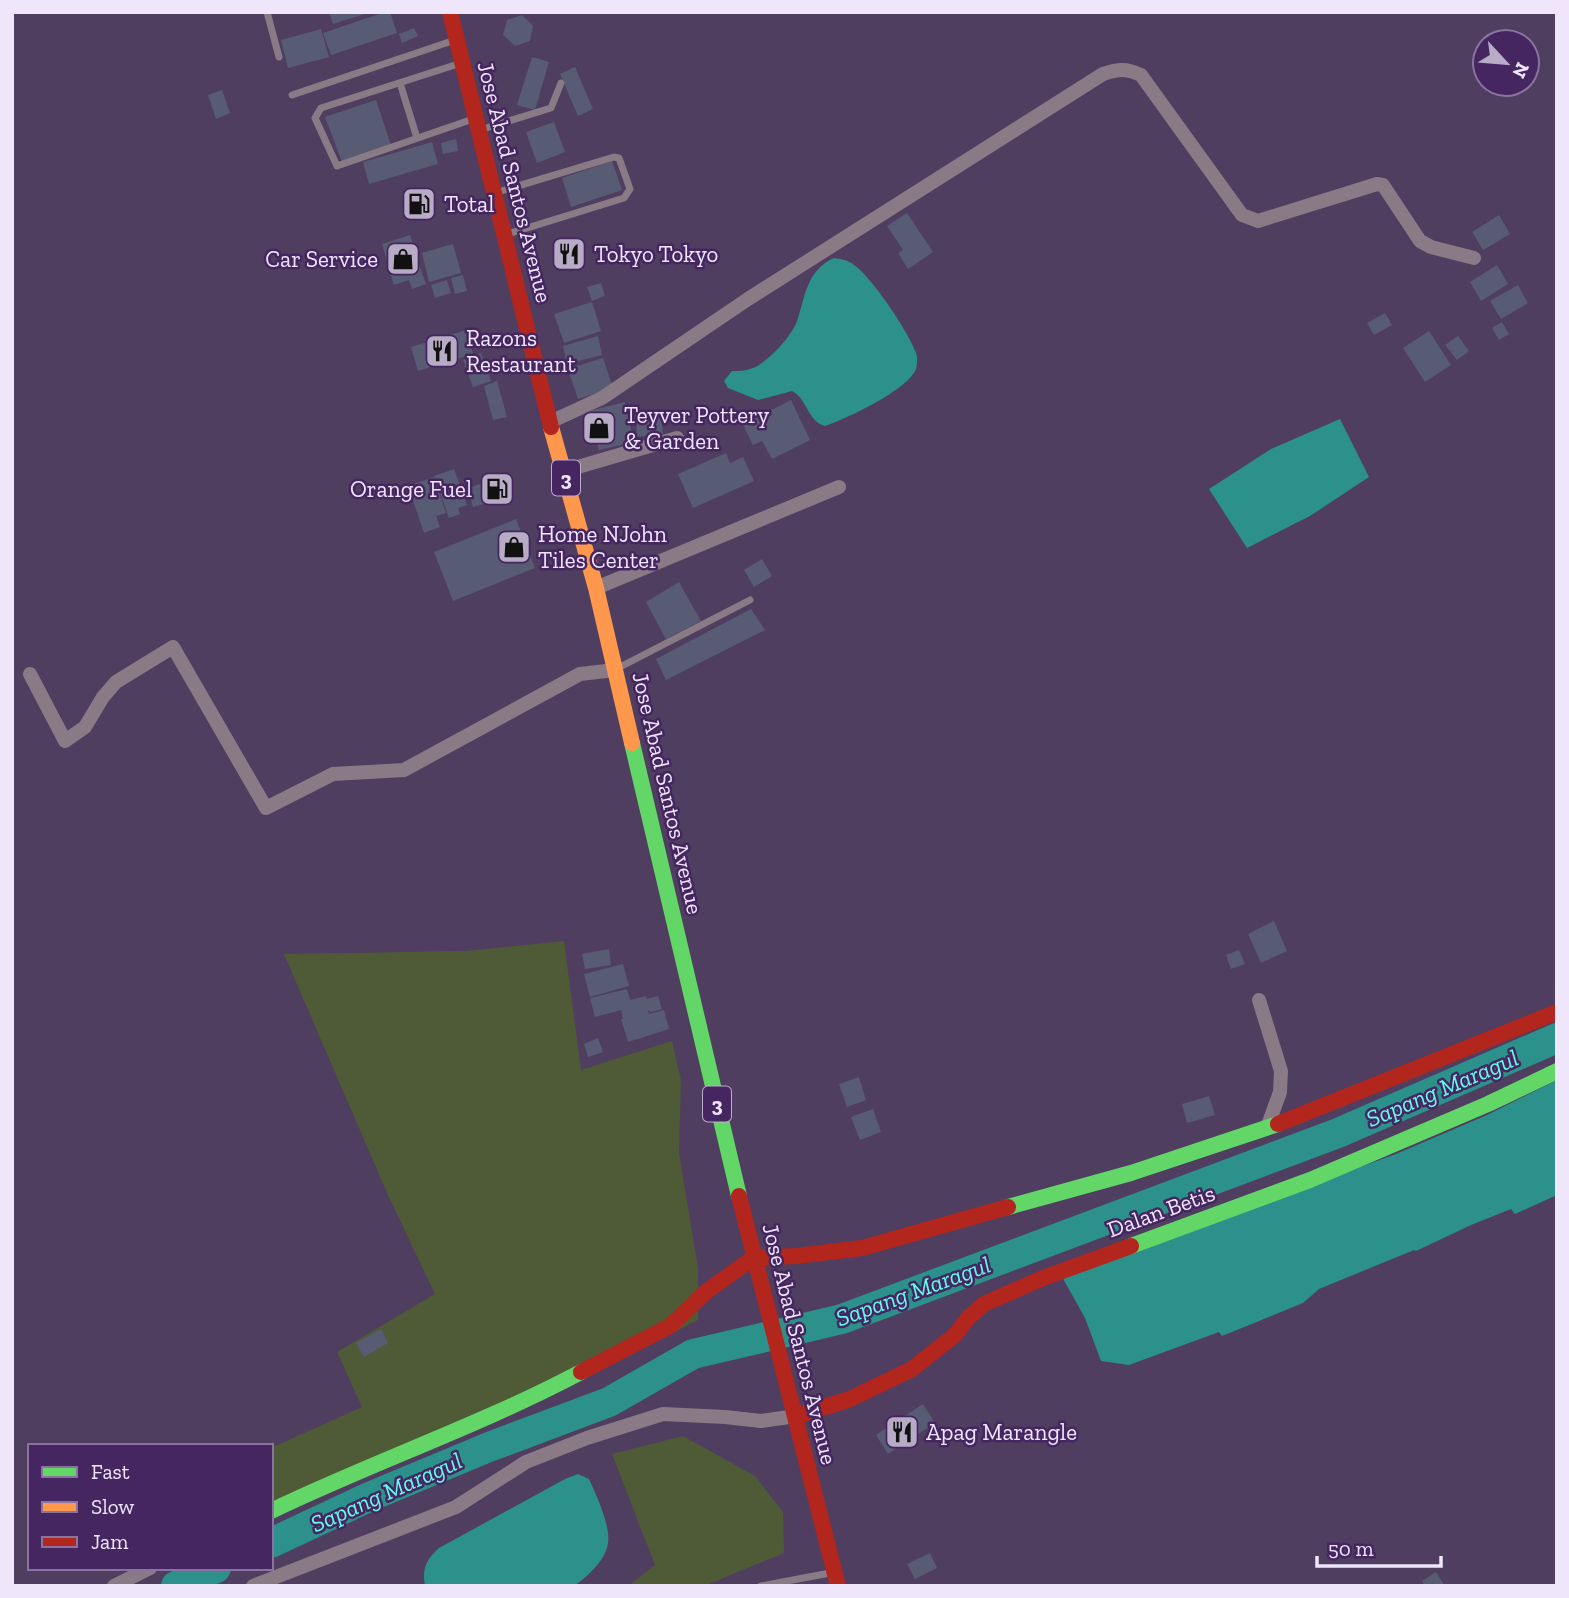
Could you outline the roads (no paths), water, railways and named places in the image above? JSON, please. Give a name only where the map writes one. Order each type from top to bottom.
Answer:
[{"type":"main road","name":"Jose Abad Santos Avenue","points":[[450,12],[550,422],[596,588],[754,1261],[791,1394],[836,1579]]},
{"type":"main road","points":[[273,1510],[329,1483],[526,1401],[670,1326],[707,1291],[754,1261],[862,1248],[1130,1173],[1268,1128],[1557,1012]]},
{"type":"main road","name":"Dalan Betis","points":[[796,1416],[850,1399],[912,1369],[955,1335],[968,1318],[984,1304],[1019,1288],[1310,1181],[1557,1071]]},
{"type":"street","points":[[550,422],[602,398],[760,291],[1103,74],[1119,69],[1129,69],[1140,75],[1242,215],[1250,220],[1258,221],[1377,184],[1383,185],[1420,241],[1431,247],[1474,258]]},
{"type":"street","points":[[564,471],[677,438]]},
{"type":"street","points":[[596,588],[839,487]]},
{"type":"street","points":[[30,674],[65,741],[85,727],[103,697],[116,682],[173,648],[266,808],[333,774],[404,770],[580,674],[615,670]]},
{"type":"street","points":[[1259,1000],[1282,1072],[1280,1092],[1268,1128]]},
{"type":"street","points":[[253,1586],[456,1507],[526,1462],[587,1438],[663,1415],[761,1421],[796,1416]]},
{"type":"street","points":[[114,1586],[146,1570]]},
{"type":"lane","points":[[267,12],[279,57]]},
{"type":"lane","points":[[292,95],[456,39]]},
{"type":"lane","points":[[462,63],[321,108],[316,118],[337,166],[416,138],[551,108],[561,83]]},
{"type":"lane","points":[[400,83],[416,138]]},
{"type":"lane","points":[[494,194],[614,157],[622,162],[630,189],[625,198],[504,236]]},
{"type":"lane","points":[[615,670],[750,600]]},
{"type":"lane","points":[[761,1586],[836,1579]]},
{"type":"waterway","name":"Sapang Maragul","points":[[273,1542],[369,1497],[489,1447],[609,1402],[693,1354],[842,1319],[1338,1133],[1557,1038]]},
{"type":"waterway","name":"Sapang Maragul","points":[[176,1586],[212,1570]]},
{"type":"place","name":"Total","points":[[419,204]]},
{"type":"place","name":"Tokyo Tokyo","points":[[569,254]]},
{"type":"place","name":"Car Service","points":[[403,259]]},
{"type":"place","name":"Razons Restaurant","points":[[442,351]]},
{"type":"place","name":"Teyver Pottery & Garden","points":[[599,428]]},
{"type":"place","name":"Orange Fuel","points":[[497,489]]},
{"type":"place","name":"Home NJohn Tiles Center","points":[[514,547]]},
{"type":"place","name":"Apag Marangle","points":[[902,1432]]}]
